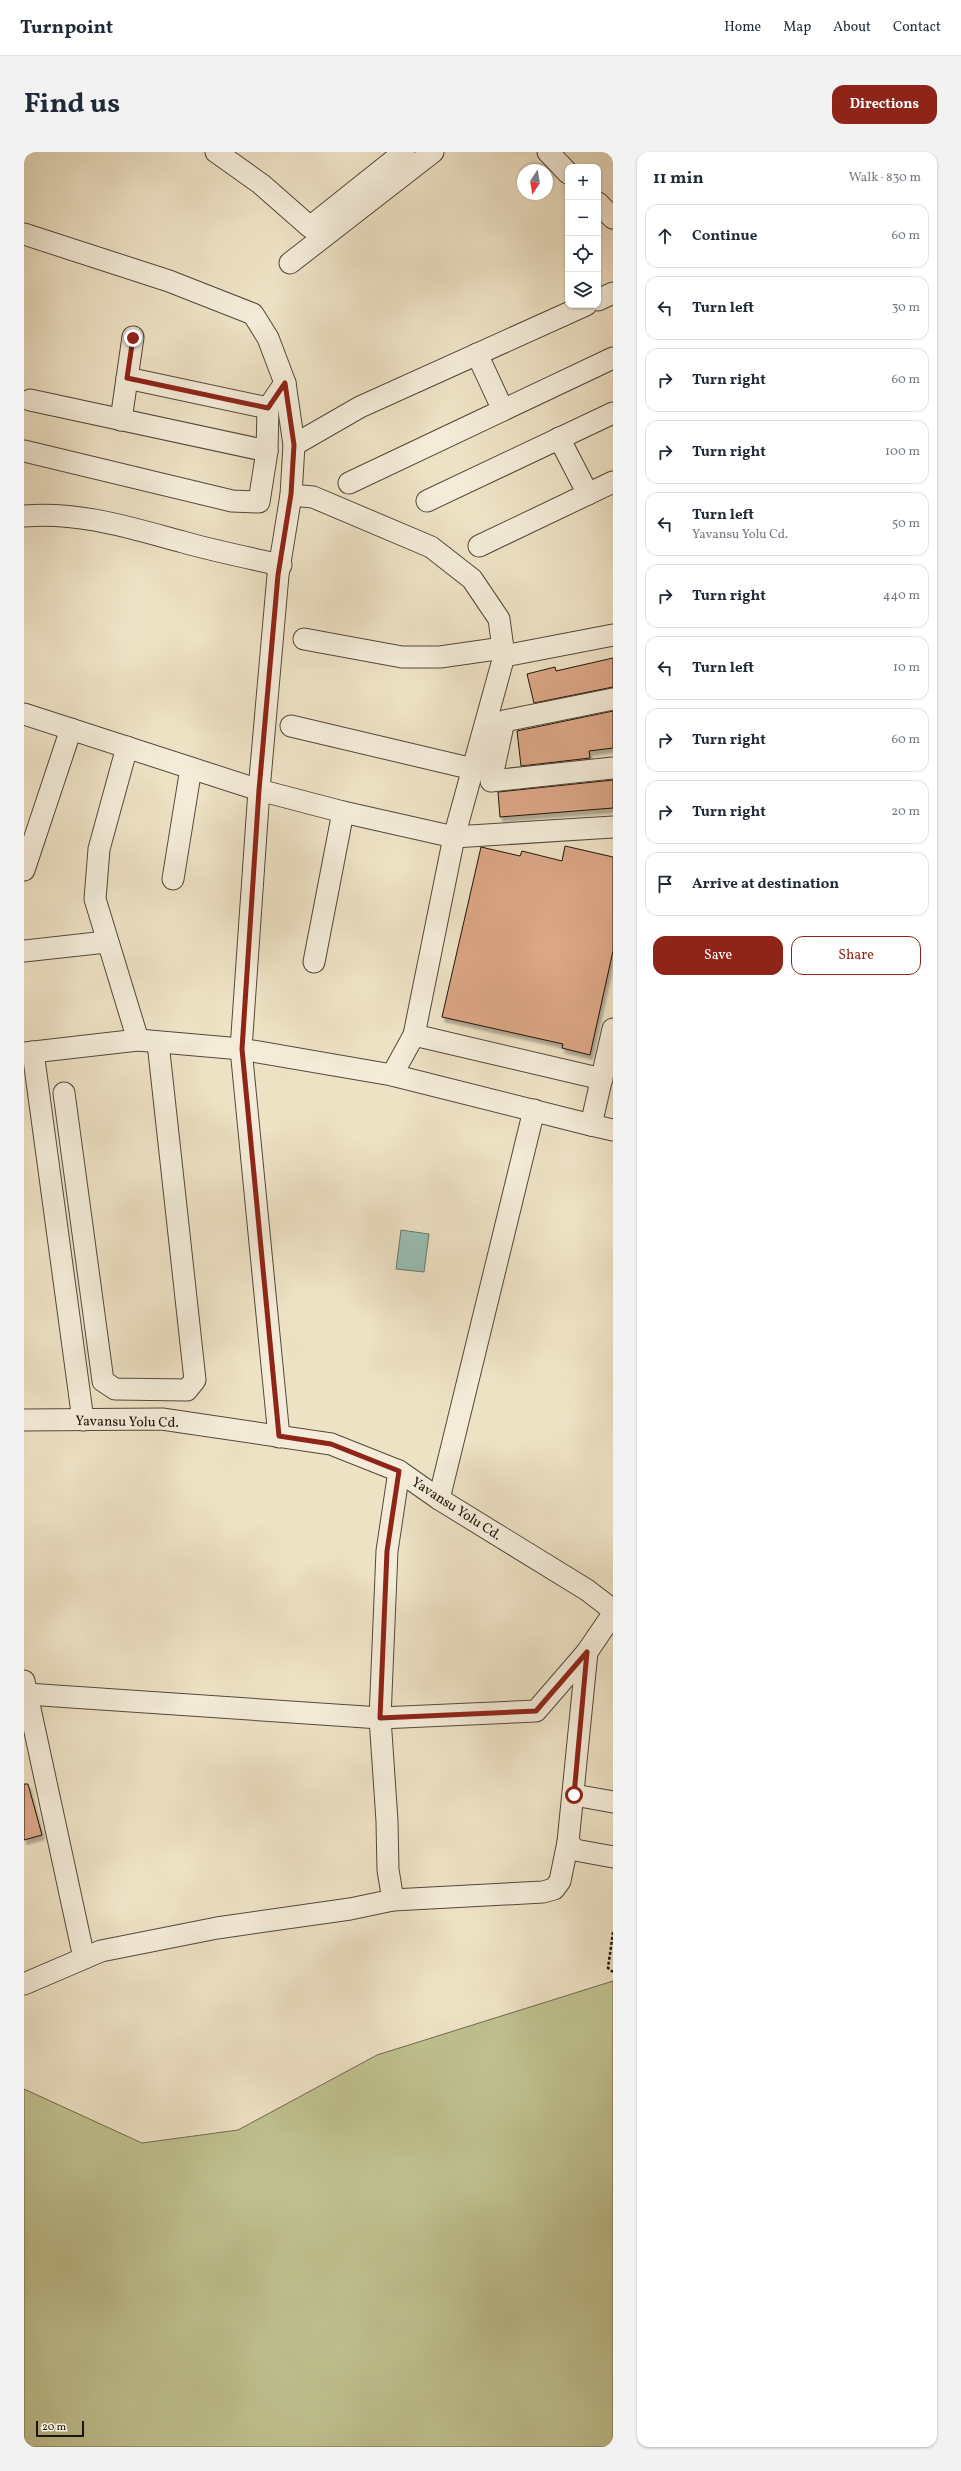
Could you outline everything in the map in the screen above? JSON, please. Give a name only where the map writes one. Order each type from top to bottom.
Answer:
[{"type":"street","points":[[216,152],[261,184],[310,228],[404,152]]},
{"type":"street","points":[[290,263],[433,152]]},
{"type":"street","points":[[548,152],[565,170]]},
{"type":"street","points":[[601,206],[613,218]]},
{"type":"street","points":[[24,234],[169,281],[253,314],[268,338],[285,383],[294,445],[291,494],[281,565],[278,575],[259,790],[242,1049],[279,1436]]},
{"type":"street","points":[[601,299],[613,293]]},
{"type":"street","points":[[294,445],[360,407],[579,308]]},
{"type":"street","points":[[121,420],[133,338]]},
{"type":"street","points":[[477,354],[503,410]]},
{"type":"street","points":[[349,483],[613,358]]},
{"type":"street","points":[[127,378],[268,408]]},
{"type":"street","points":[[24,451],[232,501],[259,502],[267,451],[268,408],[285,383]]},
{"type":"street","points":[[30,400],[267,451]]},
{"type":"street","points":[[427,500],[613,412]]},
{"type":"street","points":[[559,438],[588,494]]},
{"type":"street","points":[[480,546],[588,494],[613,484]]},
{"type":"street","points":[[291,494],[313,497],[431,546],[472,579],[499,619],[503,652],[454,837],[414,1035],[392,1075]]},
{"type":"street","points":[[24,516],[43,514],[116,523],[184,543],[281,565]]},
{"type":"street","points":[[304,639],[402,657],[440,657],[503,652],[613,635]]},
{"type":"street","points":[[613,699],[504,721],[491,781],[613,768]]},
{"type":"street","points":[[24,714],[127,746],[259,790],[343,812],[454,837],[613,827]]},
{"type":"street","points":[[291,726],[473,769]]},
{"type":"street","points":[[24,870],[71,729]]},
{"type":"street","points":[[64,1093],[104,1381],[115,1389],[187,1390],[195,1380],[148,1042],[106,942],[95,899],[99,849],[127,746]]},
{"type":"street","points":[[173,880],[191,768]]},
{"type":"street","points":[[314,962],[343,812]]},
{"type":"street","points":[[24,951],[106,942]]},
{"type":"street","points":[[591,1125],[613,1029]]},
{"type":"street","points":[[414,1035],[602,1079]]},
{"type":"street","points":[[83,1420],[29,1053],[148,1042],[242,1049],[392,1075],[613,1130]]},
{"type":"street","points":[[439,1498],[534,1110]]},
{"type":"street","name":"Yavansu Yolu Cd.","points":[[24,1420],[162,1419],[331,1444],[399,1471],[439,1498],[588,1590],[613,1610]]},
{"type":"street","points":[[393,1900],[388,1870],[387,1820],[380,1718],[387,1551],[399,1471]]},
{"type":"street","points":[[84,1958],[25,1688],[380,1718],[536,1711],[587,1652],[613,1614]]},
{"type":"street","points":[[24,1984],[101,1951],[217,1928],[350,1909],[393,1900],[543,1892],[554,1889],[560,1881],[568,1842],[574,1795],[587,1652]]},
{"type":"street","points":[[574,1795],[613,1802]]},
{"type":"street","points":[[568,1842],[576,1850],[613,1858]]},
{"type":"path","points":[[613,1932],[608,1968],[613,1972]]},
{"type":"green space","points":[[613,1981],[613,2447],[24,2447],[24,2089],[142,2143],[238,2130],[377,2055]]},
{"type":"water","points":[[401,1230],[429,1234],[424,1272],[396,1269]]},
{"type":"building","points":[[613,658],[613,687],[534,703],[527,674],[555,667],[556,671]]},
{"type":"building","points":[[613,711],[613,748],[589,751],[590,758],[521,766],[517,731]]},
{"type":"building","points":[[613,780],[613,808],[500,817],[498,792]]},
{"type":"building","points":[[565,846],[613,857],[613,951],[590,1055],[562,1048],[563,1044],[442,1017],[481,847],[520,856],[522,851],[562,861]]},
{"type":"building","points":[[24,1784],[28,1784],[42,1835],[24,1840]]},
{"type":"route","points":[[133,338],[127,378],[268,408],[285,383],[294,445],[291,494],[281,565],[278,575],[259,790],[242,1049],[279,1436],[331,1444],[399,1471],[387,1551],[380,1718],[536,1711],[587,1652],[574,1795]]}]
